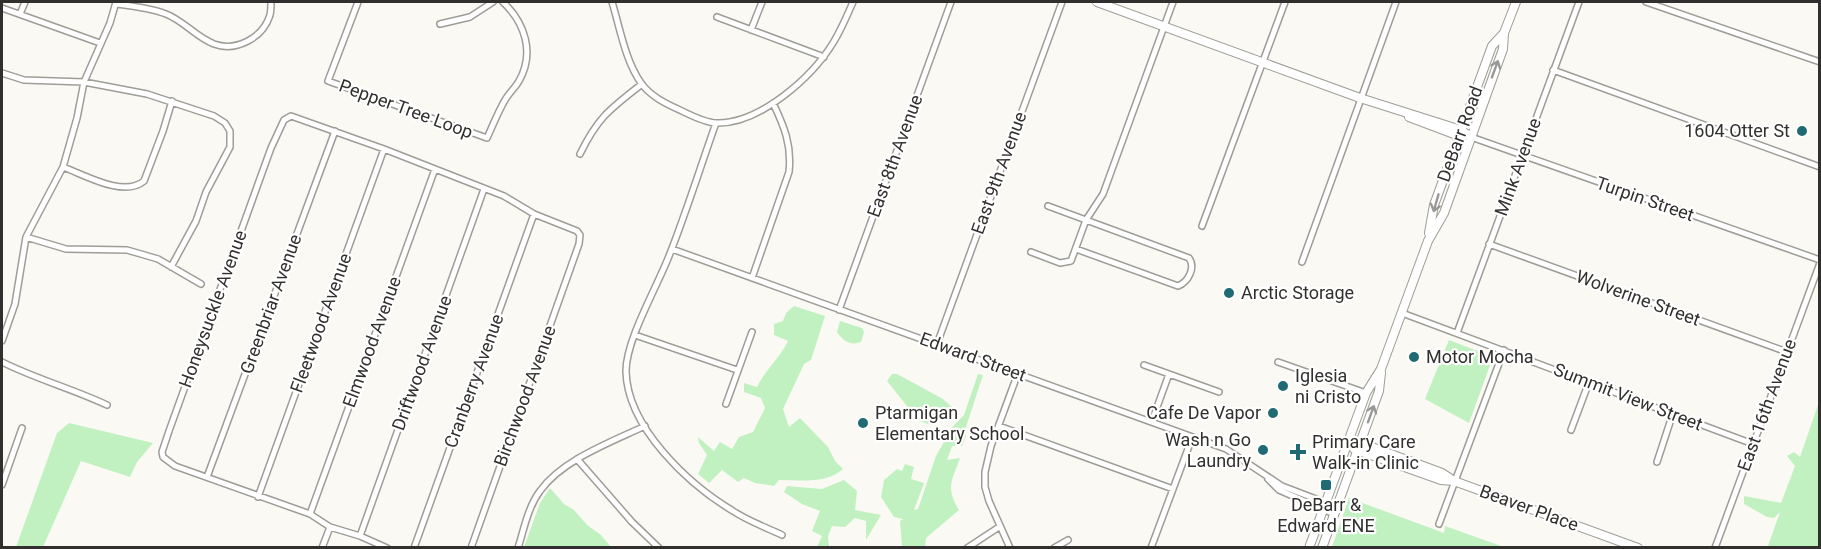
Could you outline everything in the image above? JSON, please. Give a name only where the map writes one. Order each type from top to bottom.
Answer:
[{"type":"main road","name":"Turpin Street","points":[[1097,2],[1471,136]]},
{"type":"main road","name":"DeBarr Road","points":[[1309,548],[1366,393],[1381,369],[1428,241],[1444,213],[1503,49],[1504,33],[1516,2]]},
{"type":"main road","name":"DeBarr Road","points":[[1428,241],[1434,206],[1460,133],[1492,46],[1504,33]]},
{"type":"main road","name":"DeBarr Road","points":[[1322,548],[1379,391],[1381,369]]},
{"type":"main road","name":"Beaver Place","points":[[1348,443],[1441,480],[1454,481],[1638,548]]},
{"type":"street","points":[[20,14],[25,2]]},
{"type":"street","points":[[2,341],[15,304],[26,237],[63,167],[77,118],[84,82],[110,23],[116,3],[167,14],[213,43],[225,46],[249,41],[261,31],[270,17],[271,2]]},
{"type":"street","name":"Pepper Tree Loop","points":[[358,2],[328,81],[487,138],[506,97],[520,80],[526,60],[526,36],[519,21],[503,2]]},
{"type":"street","points":[[440,24],[470,17],[493,2]]},
{"type":"street","points":[[612,2],[633,68],[642,84],[652,95],[667,104],[690,115],[716,123],[740,119],[773,103],[802,81],[834,43],[853,2]]},
{"type":"street","points":[[751,30],[762,2]]},
{"type":"street","name":"East 8th Avenue","points":[[839,310],[951,2]]},
{"type":"street","name":"East 9th Avenue","points":[[937,344],[1062,2]]},
{"type":"street","points":[[1031,252],[1064,263],[1071,261],[1086,220],[1103,194],[1173,2]]},
{"type":"street","points":[[1202,226],[1285,2]]},
{"type":"street","points":[[1302,261],[1396,2]]},
{"type":"street","name":"Mink Avenue","points":[[1457,333],[1579,2]]},
{"type":"street","points":[[1646,2],[1820,62]]},
{"type":"street","points":[[2,8],[100,43]]},
{"type":"street","points":[[717,17],[824,57]]},
{"type":"street","points":[[1553,70],[1820,167]]},
{"type":"street","points":[[2,73],[24,80],[84,82],[147,94],[214,116],[225,123],[230,131],[230,147],[206,192],[196,221],[171,267]]},
{"type":"street","points":[[580,154],[598,121],[642,84]]},
{"type":"street","points":[[63,167],[118,187],[137,186],[144,181],[172,101]]},
{"type":"street","points":[[752,278],[789,172],[791,157],[789,142],[773,103]]},
{"type":"street","name":"Honeysuckle Avenue","points":[[207,477],[175,466],[163,458],[164,446],[272,148],[284,120],[291,116],[335,131]]},
{"type":"street","points":[[716,123],[672,249],[628,356],[629,395],[645,426],[663,451],[693,482],[733,511],[782,535]]},
{"type":"street","points":[[335,131],[504,196],[534,214]]},
{"type":"street","name":"Greenbriar Avenue","points":[[207,477],[335,131]]},
{"type":"street","name":"Turpin Street","points":[[1471,136],[1820,261]]},
{"type":"street","name":"Fleetwood Avenue","points":[[258,497],[384,149]]},
{"type":"street","name":"Elmwood Avenue","points":[[310,514],[435,169]]},
{"type":"street","name":"Driftwood Avenue","points":[[360,536],[484,189]]},
{"type":"street","points":[[1048,206],[1189,258],[1192,268],[1186,281],[1179,286],[1076,249]]},
{"type":"street","name":"Birchwood Avenue","points":[[471,548],[579,244],[580,235],[577,231],[534,214]]},
{"type":"street","name":"Cranberry Avenue","points":[[414,548],[534,214]]},
{"type":"street","points":[[26,237],[66,249],[127,250],[158,259],[201,284]]},
{"type":"street","name":"Wolverine Street","points":[[1489,244],[1787,352]]},
{"type":"street","name":"Edward Street","points":[[672,249],[1226,449],[1268,478],[1336,510]]},
{"type":"street","name":"East 16th Avenue","points":[[1715,548],[1820,261]]},
{"type":"street","name":"Summit View Street","points":[[1402,313],[1753,444]]},
{"type":"street","points":[[726,404],[752,332]]},
{"type":"street","points":[[635,335],[737,369]]},
{"type":"street","points":[[1439,524],[1504,350]]},
{"type":"street","points":[[2,362],[107,405]]},
{"type":"street","points":[[1278,362],[1366,393]]},
{"type":"street","points":[[1144,364],[1219,392]]},
{"type":"street","points":[[1010,548],[988,501],[985,479],[991,446],[1018,374]]},
{"type":"street","points":[[1152,421],[1169,374]]},
{"type":"street","points":[[1571,430],[1589,382]]},
{"type":"street","points":[[1657,462],[1673,413]]},
{"type":"street","points":[[518,548],[539,492],[560,471],[577,459],[645,426]]},
{"type":"street","points":[[999,426],[1173,489]]},
{"type":"street","points":[[2,484],[4,468],[22,428]]},
{"type":"street","points":[[1151,548],[1192,438]]},
{"type":"street","points":[[577,459],[632,522],[659,548]]},
{"type":"street","points":[[207,477],[310,514],[330,527],[360,536],[387,548]]},
{"type":"street","points":[[322,548],[330,527]]},
{"type":"street","points":[[967,548],[999,527]]},
{"type":"street","points":[[1054,548],[1068,540]]},
{"type":"green space","points":[[794,306],[825,316],[811,360],[804,364],[783,409],[789,427],[800,418],[828,447],[835,461],[843,469],[821,479],[779,480],[774,486],[755,483],[744,478],[738,482],[722,470],[709,483],[698,474],[707,455],[698,437],[714,451],[720,442],[732,449],[739,437],[753,432],[765,408],[761,398],[744,392],[744,383],[757,387],[785,347],[788,341],[774,335],[774,324],[783,321],[786,313]]},
{"type":"green space","points":[[840,321],[862,328],[864,332],[861,342],[850,343],[842,338],[837,332]]},
{"type":"green space","points":[[1449,340],[1493,357],[1469,423],[1425,399]]},
{"type":"green space","points":[[892,374],[897,374],[943,399],[953,408],[931,425],[919,421],[887,381]]},
{"type":"green space","points":[[978,374],[983,375],[965,430],[966,436],[962,446],[952,446],[947,460],[960,458],[951,484],[952,495],[959,510],[926,538],[925,547],[902,547],[900,521],[903,519],[894,517],[881,497],[884,480],[897,469],[902,471],[905,464],[914,467],[911,479],[924,483],[914,510],[918,509],[936,456],[953,426],[964,415]]},
{"type":"green space","points":[[1819,402],[1819,547],[1768,546],[1780,512],[1774,518],[1767,517],[1744,504],[1744,496],[1781,503],[1795,466],[1787,456],[1794,452],[1800,457]]},
{"type":"green space","points":[[69,423],[153,443],[137,462],[130,477],[81,461],[43,547],[16,547],[57,433]]},
{"type":"green space","points":[[844,480],[857,491],[855,510],[881,515],[866,540],[866,521],[855,518],[845,527],[832,526],[828,536],[829,547],[817,547],[822,536],[812,531],[820,511],[802,504],[784,492],[787,486],[822,489]]},
{"type":"green space","points":[[550,488],[611,547],[524,547],[540,503]]},
{"type":"green space","points":[[1349,498],[1444,533],[1445,526],[1504,547],[1332,547]]},
{"type":"place","name":"1604 Otter St","points":[[1802,131]]},
{"type":"place","name":"Arctic Storage","points":[[1229,293]]},
{"type":"place","name":"Motor Mocha","points":[[1414,357]]},
{"type":"place","name":"Iglesia ni Cristo","points":[[1283,386]]},
{"type":"place","name":"Cafe De Vapor","points":[[1273,413]]},
{"type":"place","name":"Ptarmigan Elementary School","points":[[863,423]]},
{"type":"place","name":"Wash n Go Laundry","points":[[1263,450]]},
{"type":"place","name":"Primary Care Walk-in Clinic","points":[[1298,452]]},
{"type":"place","name":"DeBarr & Edward ENE","points":[[1326,485]]}]
